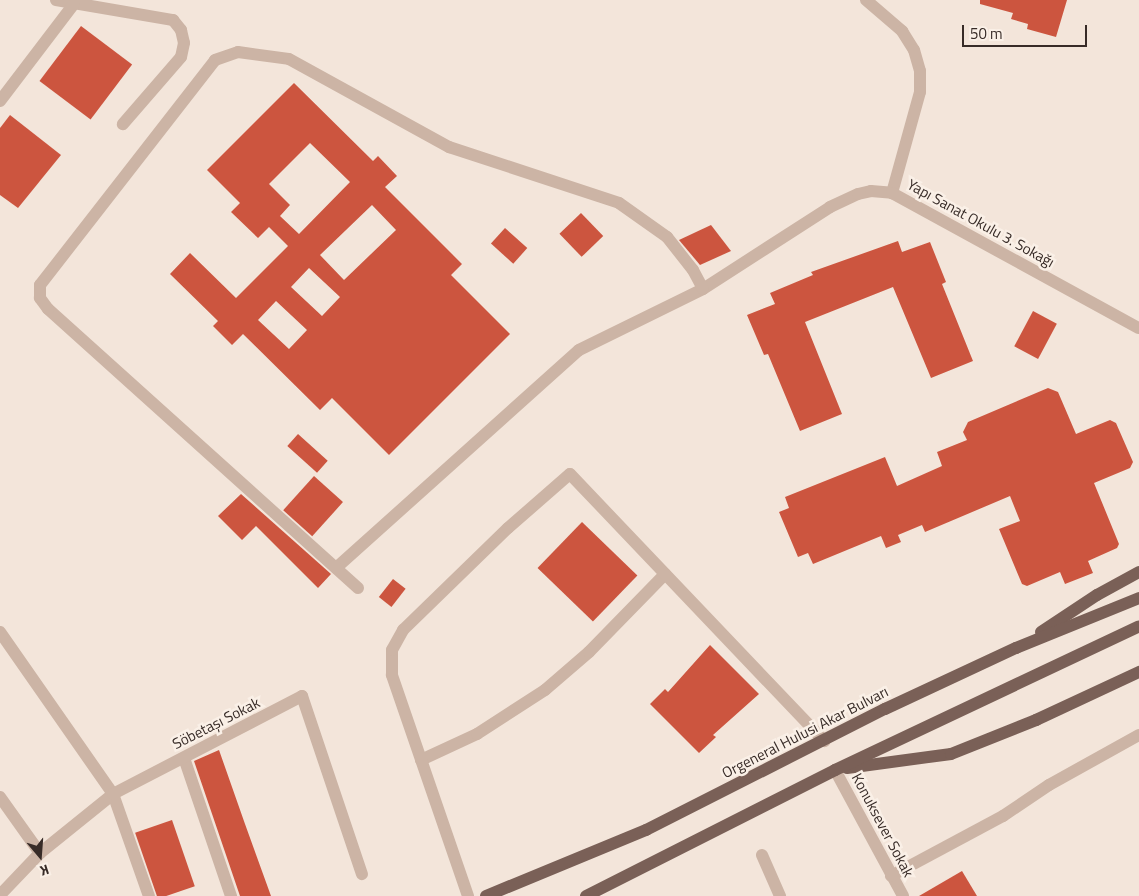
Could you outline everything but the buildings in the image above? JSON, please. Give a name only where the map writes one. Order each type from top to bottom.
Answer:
[{"type":"main road","points":[[1016,648],[1096,595],[1139,572]]},
{"type":"main road","name":"Orgeneral Hulusi Akar Bulvarı","points":[[486,896],[630,838],[1016,648],[1139,598]]},
{"type":"main road","points":[[586,896],[835,770],[1139,626]]},
{"type":"main road","points":[[835,770],[950,754],[1036,720],[1139,672]]},
{"type":"street","points":[[56,0],[173,20],[181,30],[184,43],[181,57],[123,124]]},
{"type":"street","points":[[866,0],[902,31],[914,50],[920,71],[920,92],[892,193]]},
{"type":"street","points":[[0,100],[74,4]]},
{"type":"street","points":[[358,588],[48,309],[40,298],[40,285],[214,60],[238,52],[288,59],[449,147],[619,202],[667,237],[689,264],[703,289]]},
{"type":"street","name":"Yapı Sanat Okulu 3. Sokağı","points":[[336,568],[579,350],[703,289],[843,199],[871,191],[892,193],[1139,328]]},
{"type":"street","points":[[468,896],[392,676],[390,659],[394,643],[403,630],[508,528],[570,474],[824,741]]},
{"type":"street","points":[[421,760],[484,730],[545,690],[589,652],[665,574]]},
{"type":"street","points":[[0,632],[113,794],[149,896]]},
{"type":"street","name":"Söbetaşı Sokak","points":[[0,895],[40,852],[113,794],[302,696],[362,874]]},
{"type":"street","points":[[892,876],[1003,816],[1049,785],[1139,735]]},
{"type":"street","points":[[184,758],[231,896]]},
{"type":"street","name":"Konuksever Sokak","points":[[835,770],[903,896]]},
{"type":"street","points":[[0,797],[40,852]]},
{"type":"street","points":[[762,855],[780,896]]}]
